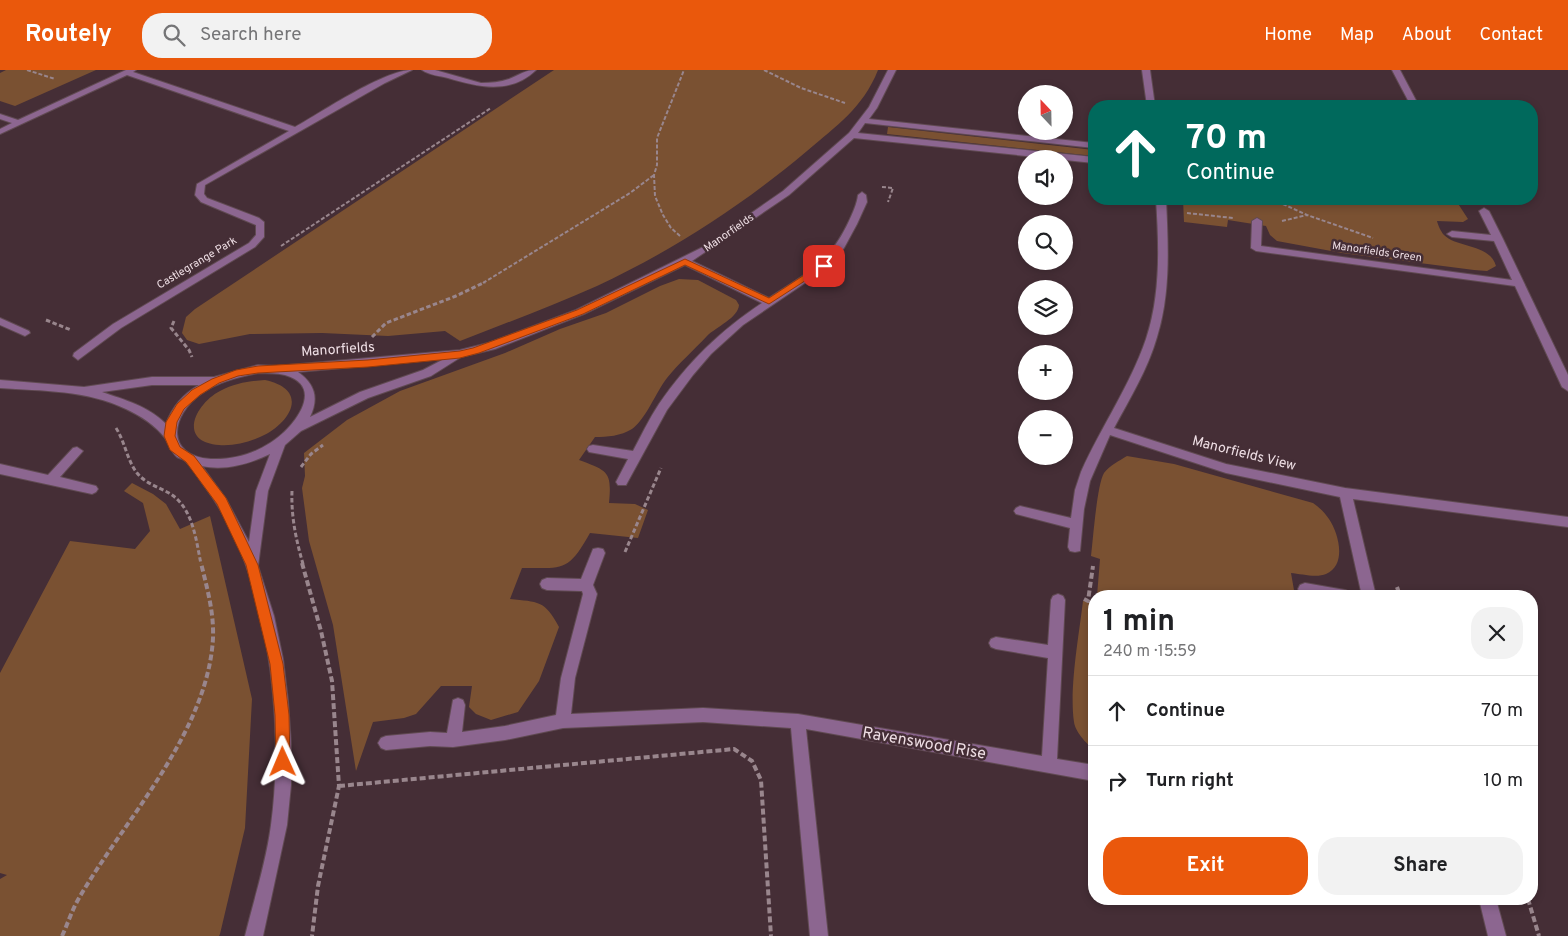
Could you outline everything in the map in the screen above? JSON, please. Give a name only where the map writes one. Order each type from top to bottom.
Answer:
[{"type":"street","name":"Castlegrange Park","points":[[78,356],[117,326],[252,245],[261,235],[261,224],[256,220],[204,200],[199,195],[198,190],[201,184],[382,80],[408,70]]},
{"type":"street","points":[[426,70],[481,85],[489,85],[508,83],[532,70]]},
{"type":"street","name":"Manorfields","points":[[278,370],[460,354],[491,346],[580,312],[685,261],[786,193],[852,135],[865,121],[873,108],[892,70]]},
{"type":"street","points":[[1146,70],[1150,100]]},
{"type":"street","points":[[1396,70],[1412,100]]},
{"type":"street","points":[[0,132],[130,71],[295,130]]},
{"type":"street","points":[[0,116],[18,123]]},
{"type":"street","points":[[865,121],[1088,145]]},
{"type":"street","points":[[852,135],[1088,159]]},
{"type":"street","points":[[622,482],[662,408],[688,372],[722,337],[769,302],[824,266],[839,248],[852,224],[862,202],[862,195]]},
{"type":"street","points":[[1075,547],[1076,524],[1087,472],[1138,372],[1153,336],[1162,285],[1164,246],[1161,205]]},
{"type":"street","points":[[1484,211],[1568,386]]},
{"type":"street","name":"Manorfields Green","points":[[1256,221],[1256,248],[1520,284]]},
{"type":"street","points":[[1452,234],[1498,239]]},
{"type":"street","points":[[685,261],[769,302]]},
{"type":"street","points":[[0,321],[25,333]]},
{"type":"street","name":"Manorfields","points":[[297,428],[364,395],[427,373],[460,354]]},
{"type":"street","points":[[170,436],[172,422],[181,406],[196,392],[236,373],[278,370],[294,375],[306,384],[311,398],[308,412],[297,428],[280,443],[258,454],[234,461],[210,463],[190,459]]},
{"type":"street","points":[[84,391],[152,381],[216,381]]},
{"type":"street","points":[[0,384],[84,391],[129,405],[153,418],[170,436],[176,450],[190,459],[222,501],[252,565],[277,664],[282,715],[283,778],[279,826],[254,936]]},
{"type":"street","name":"Manorfields View","points":[[1108,430],[1226,468],[1345,492],[1568,522]]},
{"type":"street","points":[[252,565],[262,491],[280,443]]},
{"type":"street","points":[[592,449],[635,456]]},
{"type":"street","points":[[50,481],[77,451]]},
{"type":"street","points":[[0,470],[92,490]]},
{"type":"street","points":[[1345,492],[1368,590]]},
{"type":"street","points":[[1020,511],[1076,524]]},
{"type":"street","points":[[563,721],[568,678],[590,594],[586,585],[598,553]]},
{"type":"street","points":[[547,584],[586,585]]},
{"type":"street","points":[[1305,589],[1311,590]]},
{"type":"street","points":[[1049,766],[1058,600]]},
{"type":"street","points":[[996,644],[1056,653]]},
{"type":"street","points":[[453,740],[458,705]]},
{"type":"street","name":"Ravenswood Rise","points":[[386,743],[430,739],[453,740],[506,733],[563,721],[704,715],[798,721],[1088,772]]},
{"type":"street","points":[[798,721],[819,936]]},
{"type":"street","points":[[1489,905],[1497,936]]},
{"type":"path","points":[[27,70],[61,82]]},
{"type":"path","points":[[684,70],[658,138],[657,165],[654,174],[655,196],[663,215],[672,228],[686,242]]},
{"type":"path","points":[[764,70],[813,94],[851,105],[873,108]]},
{"type":"path","points":[[278,248],[491,108]]},
{"type":"path","points":[[368,341],[386,323],[478,286],[621,198],[654,174]]},
{"type":"path","points":[[879,187],[893,188],[886,208]]},
{"type":"path","points":[[1285,205],[1307,215],[1378,240]]},
{"type":"path","points":[[176,318],[171,328],[189,350],[193,360]]},
{"type":"path","points":[[62,936],[82,894],[161,773],[185,728],[204,687],[213,640],[212,608],[192,528],[183,506],[172,493],[137,475],[128,461],[125,444],[115,427]]},
{"type":"path","points":[[297,471],[311,454],[326,443]]},
{"type":"path","points":[[625,552],[662,465]]},
{"type":"path","points":[[292,487],[291,508],[296,540],[321,631],[332,681],[339,786],[318,886],[312,936]]},
{"type":"path","points":[[1075,547],[1084,556],[1094,560],[1090,590]]},
{"type":"path","points":[[1396,583],[1398,590]]},
{"type":"path","points":[[1058,600],[1076,596],[1088,601]]},
{"type":"path","points":[[339,786],[734,749],[749,756],[761,780],[771,936]]},
{"type":"path","points":[[1530,905],[1539,936]]},
{"type":"shaded area","points":[[6,70],[96,70],[15,106],[0,101],[0,73]]},
{"type":"shaded area","points":[[554,70],[878,70],[865,95],[848,115],[783,171],[706,226],[652,258],[597,286],[460,341],[445,331],[388,336],[322,333],[250,334],[199,344],[187,340],[182,333],[186,317],[195,309]]},
{"type":"shaded area","points":[[888,127],[1088,149],[1088,155],[1073,154],[1073,150],[1038,150],[887,134]]},
{"type":"shaded area","points":[[1183,205],[1459,205],[1468,219],[1463,222],[1437,221],[1442,232],[1450,239],[1487,254],[1493,259],[1496,266],[1487,271],[1474,270],[1342,253],[1277,241],[1270,235],[1266,226],[1228,220],[1227,227],[1184,222]]},
{"type":"shaded area","points":[[679,279],[698,280],[736,300],[739,305],[738,310],[731,318],[707,336],[672,372],[637,425],[619,435],[595,437],[579,460],[602,470],[606,474],[610,484],[609,503],[635,504],[648,510],[638,538],[590,533],[576,555],[564,565],[547,568],[522,568],[510,599],[540,604],[545,607],[559,627],[539,681],[518,712],[491,720],[476,714],[469,707],[472,686],[441,686],[416,714],[404,718],[373,722],[356,771],[333,625],[309,541],[302,488],[305,476],[304,453],[347,420],[400,391],[505,353],[560,329],[606,313],[660,286]]},
{"type":"shaded area","points":[[265,380],[279,385],[288,391],[292,399],[287,416],[280,424],[260,437],[234,444],[219,445],[206,442],[198,437],[194,430],[194,422],[203,404],[211,397],[237,384]]},
{"type":"shaded area","points":[[1127,456],[1174,464],[1313,503],[1320,508],[1333,525],[1339,549],[1337,564],[1333,570],[1322,575],[1314,576],[1291,573],[1294,590],[1097,590],[1100,559],[1091,556],[1099,488],[1104,473],[1115,463]]},
{"type":"shaded area","points":[[132,483],[153,494],[166,504],[180,529],[210,516],[252,699],[245,828],[220,934],[219,936],[0,936],[0,879],[7,875],[0,873],[0,673],[70,541],[135,549],[150,531],[143,503],[124,491]]},
{"type":"shaded area","points":[[1083,601],[1088,602],[1088,744],[1076,729],[1074,722],[1075,662]]},
{"type":"route","points":[[283,762],[282,715],[277,664],[252,565],[222,501],[190,459],[176,450],[170,436],[172,422],[181,406],[196,392],[236,373],[460,354],[491,346],[580,312],[685,261],[769,302],[824,266]]}]
